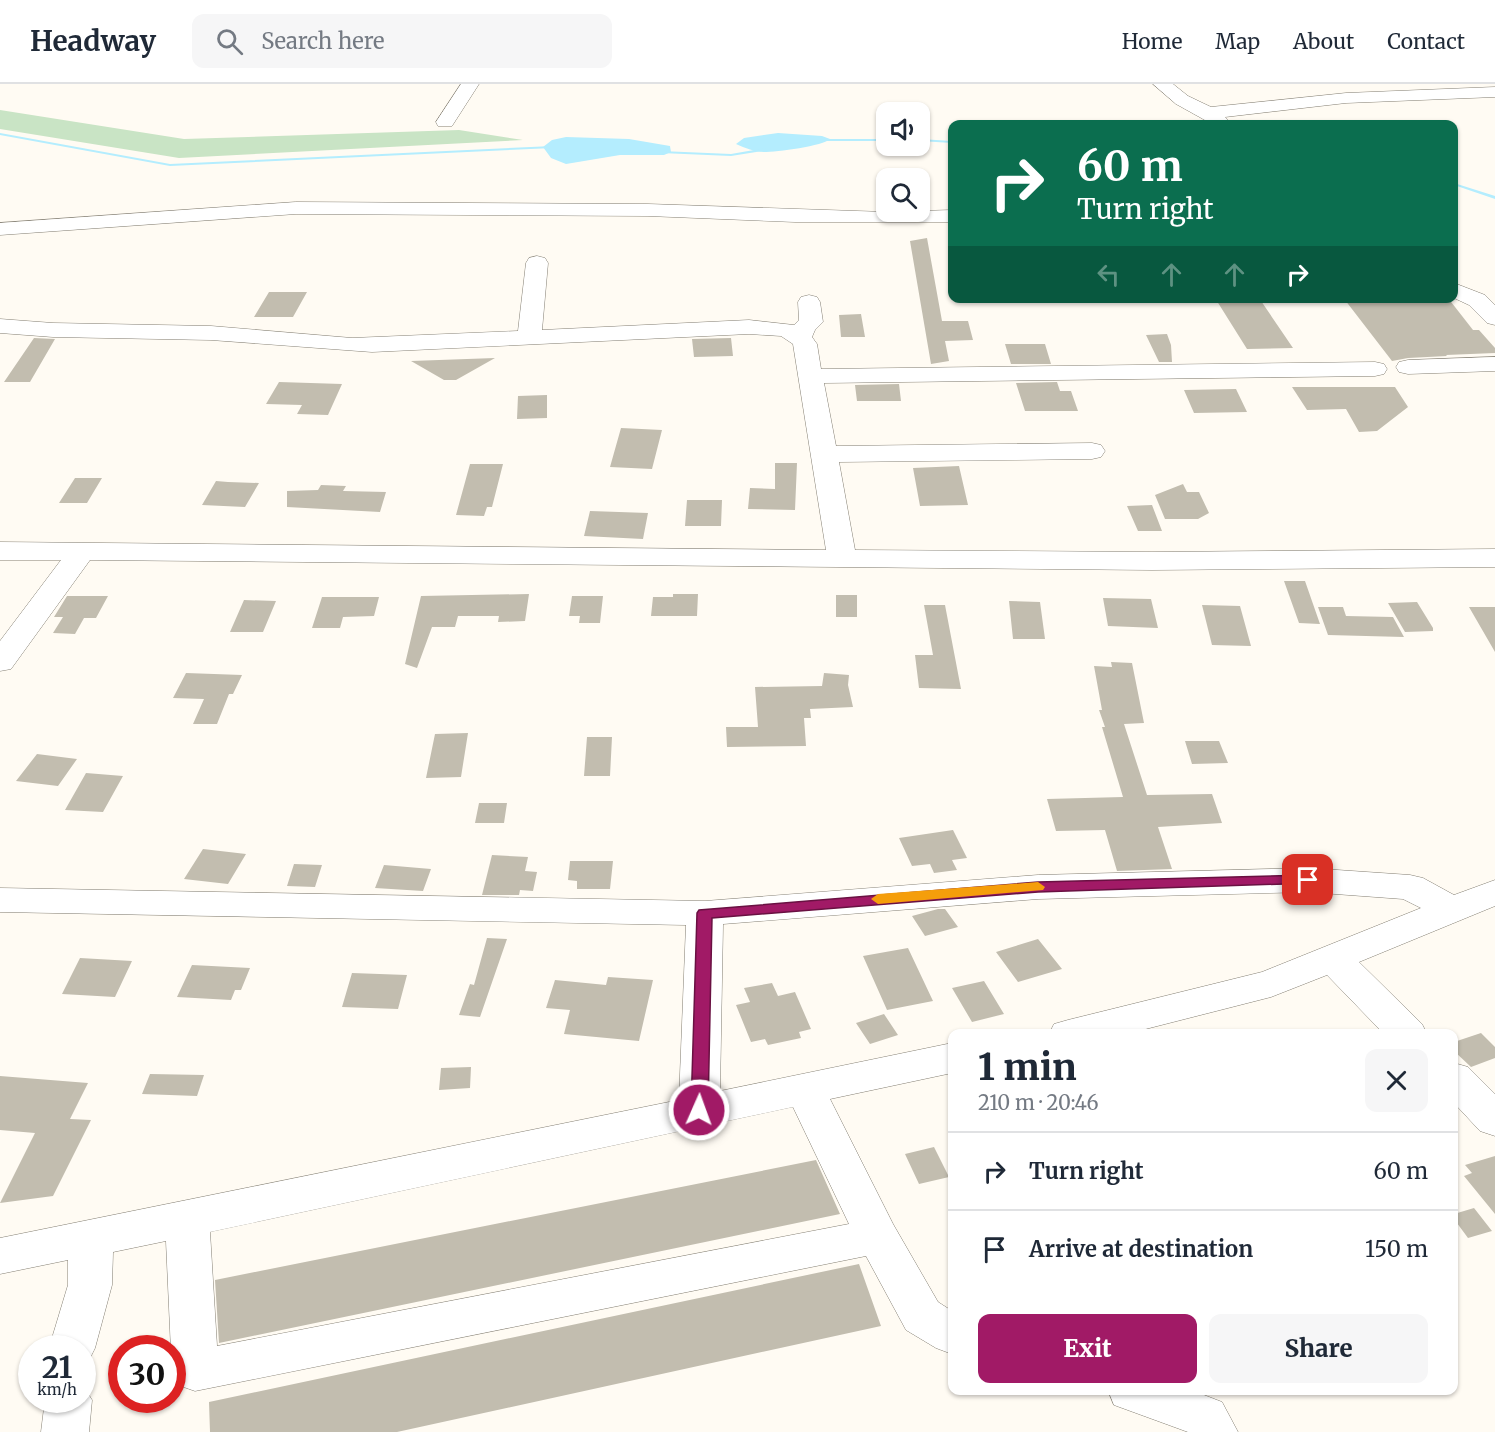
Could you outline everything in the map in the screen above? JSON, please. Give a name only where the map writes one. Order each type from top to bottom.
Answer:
[{"type":"street","points":[[445,122],[470,84]]},
{"type":"street","points":[[1162,84],[1182,100],[1218,120]]},
{"type":"street","points":[[1329,84],[1346,98]]},
{"type":"street","points":[[1208,113],[1346,98],[1495,92]]},
{"type":"street","points":[[0,229],[296,208],[648,210],[795,216],[948,216]]},
{"type":"street","points":[[529,338],[537,263]]},
{"type":"street","points":[[1458,292],[1477,300],[1495,318]]},
{"type":"street","points":[[801,336],[804,327],[811,322],[809,302]]},
{"type":"street","points":[[0,326],[52,330],[240,335],[345,345],[749,327],[790,331],[801,336],[805,344],[842,558]]},
{"type":"street","points":[[1408,367],[1495,364]]},
{"type":"street","points":[[811,376],[1375,369]]},
{"type":"street","points":[[824,454],[1092,451]]},
{"type":"street","points":[[0,551],[1231,561],[1495,558]]},
{"type":"street","points":[[0,662],[82,552]]},
{"type":"street","points":[[0,900],[705,913],[1038,887],[1308,880],[1410,887],[1453,910]]},
{"type":"street","points":[[1088,1029],[1271,983],[1334,960],[1495,892]]},
{"type":"street","points":[[699,1110],[705,913]]},
{"type":"street","points":[[1334,960],[1403,1029]]},
{"type":"street","points":[[0,1256],[187,1219],[948,1059]]},
{"type":"street","points":[[1458,1082],[1495,1120]]},
{"type":"street","points":[[805,1090],[921,1316],[948,1332]]},
{"type":"street","points":[[187,1219],[195,1371],[878,1236]]},
{"type":"street","points":[[76,1335],[90,1285],[91,1238]]},
{"type":"street","points":[[1145,1395],[1205,1417],[1214,1432]]},
{"type":"street","points":[[65,1432],[67,1413]]},
{"type":"green space","points":[[0,110],[184,139],[459,130],[523,140],[179,158],[0,129]]},
{"type":"water","points":[[778,133],[822,136],[830,139],[810,146],[770,152],[754,151],[736,144],[744,138]]},
{"type":"water","points":[[566,137],[629,139],[670,146],[671,152],[664,155],[620,155],[566,164],[551,158],[543,147],[552,140]]},
{"type":"building","points":[[927,238],[942,321],[968,321],[973,340],[945,341],[949,361],[931,364],[910,241]]},
{"type":"building","points":[[269,292],[307,292],[293,317],[254,317]]},
{"type":"building","points":[[1218,303],[1262,303],[1293,348],[1247,349]]},
{"type":"building","points":[[1347,303],[1452,303],[1473,330],[1479,330],[1495,348],[1495,353],[1446,355],[1392,361]]},
{"type":"building","points":[[861,314],[865,337],[841,337],[839,315]]},
{"type":"building","points":[[1167,334],[1171,345],[1172,362],[1159,362],[1146,335]]},
{"type":"building","points":[[34,338],[55,339],[30,382],[4,382]]},
{"type":"building","points":[[731,338],[733,356],[694,357],[692,339]]},
{"type":"building","points":[[1005,344],[1045,344],[1051,364],[1011,364]]},
{"type":"building","points":[[495,358],[456,380],[444,380],[411,361]]},
{"type":"building","points":[[279,382],[342,384],[328,415],[297,414],[302,405],[266,404]]},
{"type":"building","points":[[1057,382],[1060,391],[1071,391],[1078,411],[1025,411],[1016,383]]},
{"type":"building","points":[[899,384],[901,401],[857,401],[855,385]]},
{"type":"building","points":[[1292,387],[1395,387],[1408,407],[1377,431],[1359,432],[1346,409],[1307,410]]},
{"type":"building","points":[[1236,389],[1247,412],[1194,413],[1184,390]]},
{"type":"building","points":[[547,395],[547,418],[517,419],[518,396]]},
{"type":"building","points":[[621,428],[662,430],[652,469],[610,467]]},
{"type":"building","points":[[775,463],[797,463],[795,510],[748,509],[750,488],[775,489]]},
{"type":"building","points":[[470,464],[503,464],[492,507],[487,507],[484,516],[456,515]]},
{"type":"building","points":[[959,466],[968,505],[920,506],[913,468]]},
{"type":"building","points":[[75,478],[102,478],[87,503],[59,503]]},
{"type":"building","points":[[216,481],[259,483],[245,507],[202,505]]},
{"type":"building","points":[[1183,484],[1187,492],[1199,492],[1209,513],[1198,519],[1165,519],[1155,495]]},
{"type":"building","points":[[321,485],[346,486],[343,491],[386,492],[380,512],[287,507],[287,491],[318,490]]},
{"type":"building","points":[[687,500],[722,500],[721,526],[685,526]]},
{"type":"building","points":[[1152,505],[1162,531],[1138,531],[1127,506]]},
{"type":"building","points":[[590,511],[648,513],[643,539],[584,536]]},
{"type":"building","points":[[1284,581],[1305,581],[1320,624],[1299,623]]},
{"type":"building","points":[[529,594],[525,621],[498,622],[499,616],[458,616],[455,627],[432,627],[417,668],[405,664],[421,596]]},
{"type":"building","points":[[673,594],[698,594],[697,616],[651,616],[653,597],[673,597]]},
{"type":"building","points":[[836,595],[857,595],[857,617],[836,617]]},
{"type":"building","points":[[67,596],[108,596],[96,618],[84,618],[75,634],[53,633],[63,617],[54,617]]},
{"type":"building","points":[[572,596],[603,596],[600,623],[579,623],[580,616],[569,616]]},
{"type":"building","points":[[322,597],[379,597],[374,616],[343,617],[340,628],[312,628]]},
{"type":"building","points":[[1103,598],[1151,599],[1158,628],[1108,626]]},
{"type":"building","points":[[244,600],[276,601],[263,632],[230,632]]},
{"type":"building","points":[[1009,601],[1040,602],[1045,639],[1013,639]]},
{"type":"building","points":[[1417,602],[1433,631],[1405,632],[1388,603]]},
{"type":"building","points":[[924,605],[945,605],[961,689],[919,688],[915,655],[933,655]]},
{"type":"building","points":[[1202,605],[1240,606],[1251,646],[1212,645]]},
{"type":"building","points":[[1318,607],[1343,607],[1346,616],[1393,617],[1404,637],[1328,635]]},
{"type":"building","points":[[1469,607],[1495,607],[1495,652]]},
{"type":"building","points":[[1111,662],[1132,663],[1144,723],[1124,724],[1147,795],[1212,794],[1222,823],[1158,827],[1172,869],[1117,871],[1105,830],[1056,831],[1047,799],[1123,797],[1102,727],[1105,727],[1099,710],[1102,710],[1094,666],[1112,667]]},
{"type":"building","points":[[186,673],[242,675],[233,694],[229,694],[217,724],[193,724],[204,699],[173,698]]},
{"type":"building","points":[[824,673],[849,675],[848,685],[853,707],[810,709],[811,718],[804,718],[806,746],[727,747],[726,727],[758,727],[755,687],[822,686]]},
{"type":"building","points":[[468,733],[461,777],[426,778],[435,734]]},
{"type":"building","points":[[587,737],[612,737],[610,776],[584,776]]},
{"type":"building","points":[[1185,741],[1219,741],[1228,763],[1192,764]]},
{"type":"building","points":[[37,754],[77,759],[58,786],[16,781]]},
{"type":"building","points":[[86,773],[123,776],[103,812],[65,810]]},
{"type":"building","points":[[479,803],[507,803],[504,823],[475,823]]},
{"type":"building","points":[[953,830],[967,858],[952,860],[957,870],[934,873],[930,864],[912,866],[899,838]]},
{"type":"building","points":[[203,849],[246,854],[228,884],[184,879]]},
{"type":"building","points":[[492,855],[528,857],[525,871],[537,872],[533,891],[520,890],[519,895],[482,895]]},
{"type":"building","points":[[570,861],[613,861],[610,889],[577,889],[577,881],[568,880]]},
{"type":"building","points":[[294,864],[322,865],[315,887],[287,886]]},
{"type":"building","points":[[384,865],[431,869],[423,891],[375,888]]},
{"type":"building","points":[[945,909],[958,927],[925,936],[912,916]]},
{"type":"building","points":[[487,938],[507,939],[480,1017],[459,1015],[470,984],[474,985]]},
{"type":"building","points":[[1038,939],[1062,969],[1018,982],[996,952]]},
{"type":"building","points":[[908,948],[933,1001],[887,1010],[863,956]]},
{"type":"building","points":[[80,958],[132,961],[115,997],[62,994]]},
{"type":"building","points":[[192,965],[250,968],[241,990],[235,990],[231,1000],[177,997]]},
{"type":"building","points":[[352,973],[407,975],[398,1009],[342,1007]]},
{"type":"building","points":[[608,977],[653,980],[639,1041],[564,1034],[570,1010],[546,1008],[555,980],[606,985]]},
{"type":"building","points":[[984,981],[1004,1014],[972,1022],[952,988]]},
{"type":"building","points":[[772,983],[778,996],[795,992],[811,1029],[799,1032],[801,1038],[768,1045],[765,1039],[751,1042],[736,1005],[750,1002],[744,988]]},
{"type":"building","points":[[884,1014],[898,1035],[870,1044],[856,1023]]},
{"type":"building","points":[[1481,1033],[1495,1047],[1495,1058],[1471,1067],[1458,1055],[1458,1041]]},
{"type":"building","points":[[471,1067],[470,1088],[439,1090],[441,1068]]},
{"type":"building","points":[[150,1074],[204,1075],[197,1096],[142,1094]]},
{"type":"building","points":[[0,1076],[88,1083],[70,1119],[91,1120],[53,1196],[0,1203],[35,1133],[0,1130]]},
{"type":"building","points":[[934,1147],[948,1177],[919,1184],[905,1154]]},
{"type":"building","points":[[1495,1156],[1495,1214],[1464,1176],[1472,1173],[1465,1165]]},
{"type":"building","points":[[816,1160],[840,1214],[219,1343],[215,1280]]},
{"type":"building","points":[[1474,1208],[1492,1231],[1468,1238],[1458,1224],[1458,1213]]},
{"type":"building","points":[[859,1264],[881,1326],[397,1432],[210,1432],[209,1402]]},
{"type":"waterway","points":[[0,134],[170,165],[553,147]]},
{"type":"waterway","points":[[822,140],[876,140]]},
{"type":"waterway","points":[[930,141],[948,142]]},
{"type":"waterway","points":[[661,152],[731,155],[766,149]]},
{"type":"waterway","points":[[1458,185],[1495,198]]},
{"type":"slow traffic","points":[[878,899],[1038,887]]},
{"type":"route","points":[[699,1110],[705,913],[1038,887],[1308,880]]}]
